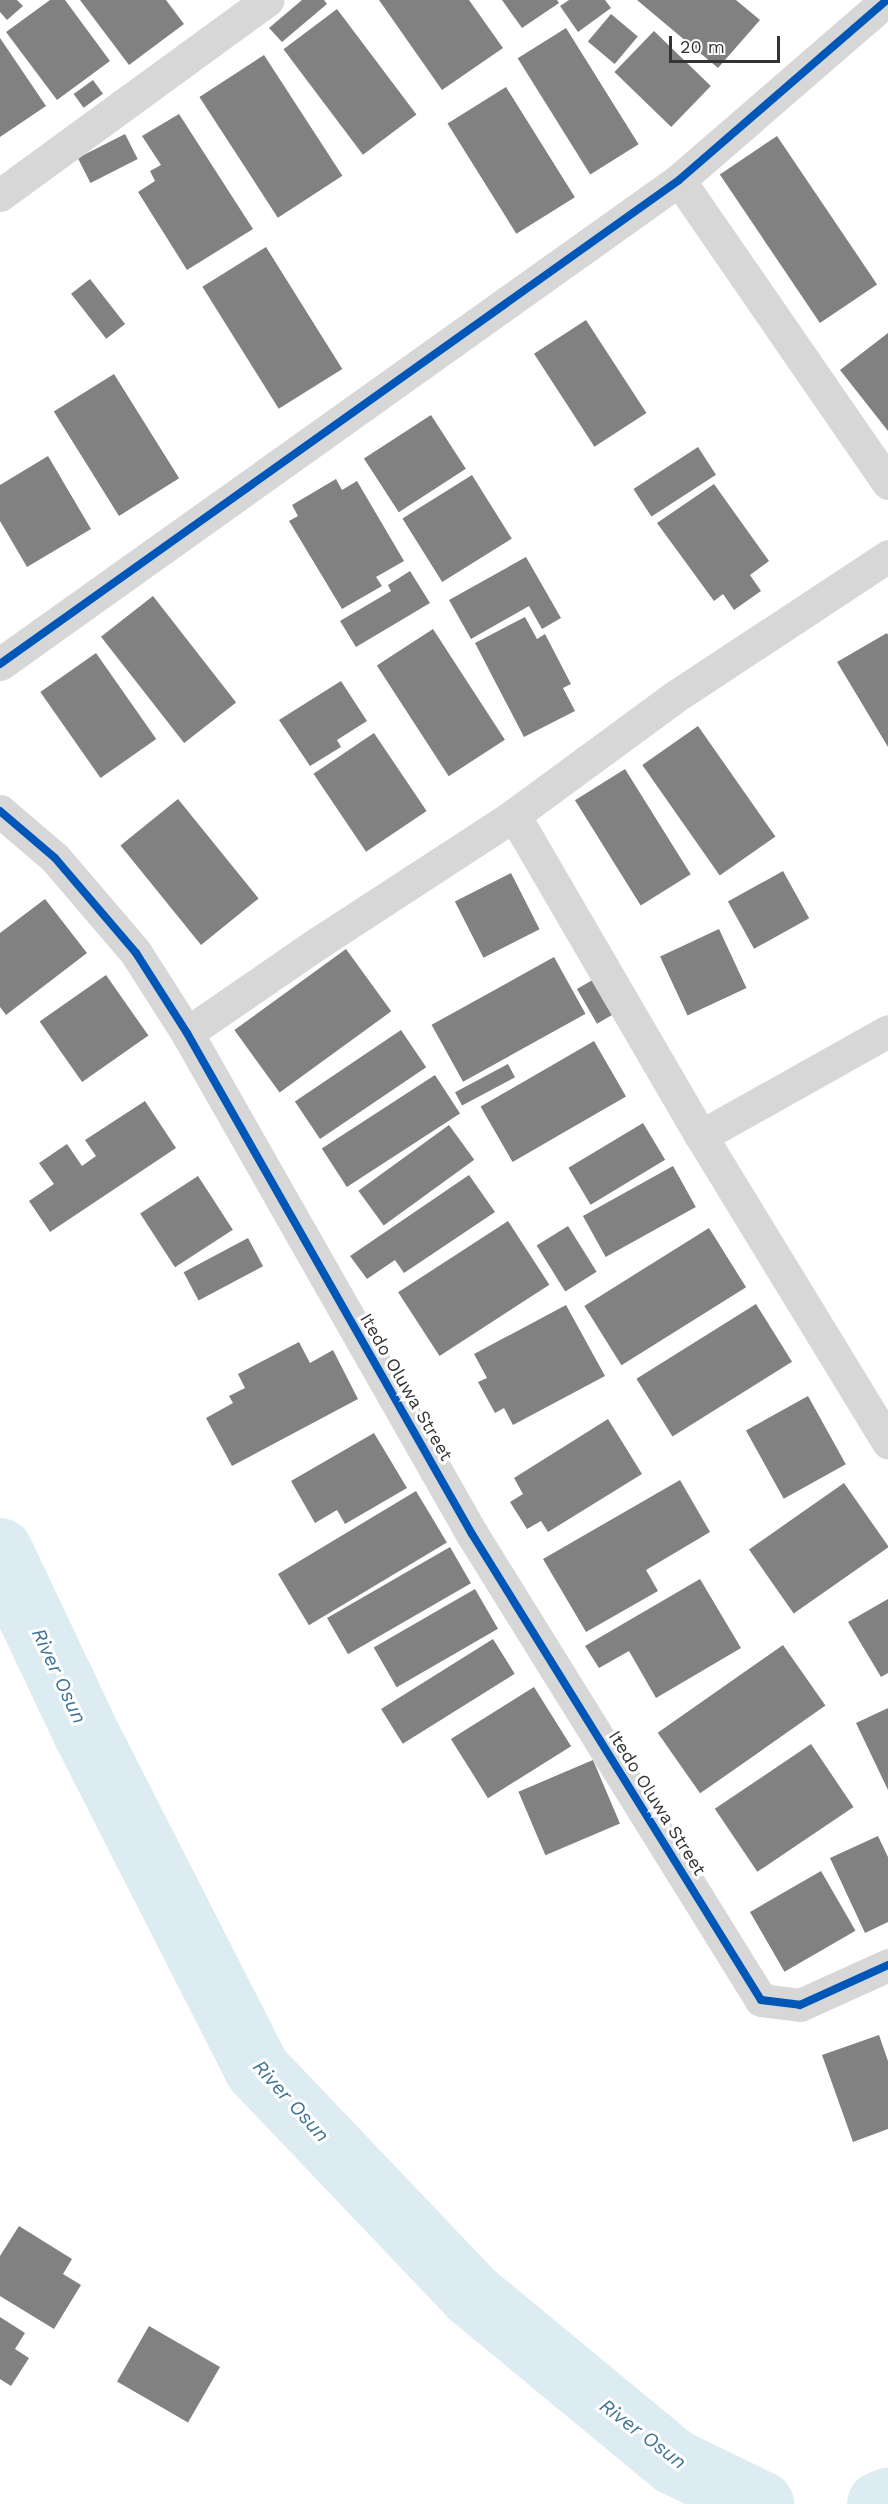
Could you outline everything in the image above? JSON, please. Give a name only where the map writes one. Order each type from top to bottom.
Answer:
[{"type":"street","points":[[0,195],[267,0]]},
{"type":"street","points":[[0,664],[679,180],[887,0]]},
{"type":"street","points":[[679,180],[888,483]]},
{"type":"street","points":[[187,1033],[318,943],[514,815],[673,698],[888,556]]},
{"type":"street","name":"Itedo Oluwa Street","points":[[0,811],[55,858],[136,953],[187,1033],[472,1534],[761,2000],[801,2005],[888,1965]]},
{"type":"street","points":[[514,815],[701,1136],[888,1442]]},
{"type":"street","points":[[701,1136],[888,1031]]},
{"type":"building","points":[[0,0],[17,0],[23,6],[7,20],[0,12]]},
{"type":"building","points":[[50,0],[65,0],[110,61],[57,100],[6,32]]},
{"type":"building","points":[[80,0],[166,0],[184,24],[129,65]]},
{"type":"building","points":[[302,0],[324,0],[327,4],[282,42],[269,28]]},
{"type":"building","points":[[379,0],[469,0],[503,48],[442,90]]},
{"type":"building","points":[[502,0],[557,0],[559,3],[522,28]]},
{"type":"building","points":[[569,0],[605,0],[611,8],[578,32],[560,6]]},
{"type":"building","points":[[637,0],[736,0],[760,20],[718,68]]},
{"type":"building","points":[[337,9],[416,114],[363,155],[283,49]]},
{"type":"building","points":[[611,14],[638,36],[615,64],[588,42]]},
{"type":"building","points":[[566,28],[639,144],[590,174],[518,58]]},
{"type":"building","points":[[654,31],[711,86],[671,127],[614,72]]},
{"type":"building","points":[[0,38],[46,106],[0,137]]},
{"type":"building","points":[[264,55],[342,176],[278,218],[199,97]]},
{"type":"building","points":[[93,80],[103,94],[84,108],[74,94]]},
{"type":"building","points":[[506,87],[575,197],[516,234],[447,124]]},
{"type":"building","points":[[179,114],[253,229],[187,270],[138,192],[155,181],[150,171],[161,165],[142,136]]},
{"type":"building","points":[[125,134],[138,159],[90,183],[78,158]]},
{"type":"building","points":[[777,136],[877,284],[820,323],[720,175]]},
{"type":"building","points":[[266,247],[342,369],[279,409],[202,287]]},
{"type":"building","points":[[90,279],[125,324],[106,339],[71,294]]},
{"type":"building","points":[[586,320],[646,413],[594,447],[534,354]]},
{"type":"building","points":[[888,333],[888,431],[840,370]]},
{"type":"building","points":[[114,374],[179,478],[119,516],[54,412]]},
{"type":"building","points":[[431,415],[466,469],[399,512],[364,459]]},
{"type":"building","points":[[698,447],[716,475],[651,517],[633,489]]},
{"type":"building","points":[[48,456],[91,529],[27,567],[0,521],[0,485]]},
{"type":"building","points":[[472,475],[512,539],[442,582],[402,518]]},
{"type":"building","points":[[336,479],[342,490],[357,481],[404,561],[376,577],[382,586],[342,609],[289,521],[298,516],[292,505]]},
{"type":"building","points":[[714,484],[769,561],[750,575],[761,591],[734,610],[723,594],[714,601],[657,523]]},
{"type":"building","points":[[526,557],[561,618],[542,629],[529,606],[471,639],[449,600]]},
{"type":"building","points":[[410,571],[430,603],[356,647],[340,621],[391,591],[388,585]]},
{"type":"building","points":[[153,596],[236,702],[184,743],[101,637]]},
{"type":"building","points":[[525,617],[537,639],[545,634],[571,684],[563,688],[575,711],[524,737],[475,643]]},
{"type":"building","points":[[433,629],[505,740],[449,776],[377,665]]},
{"type":"building","points":[[887,633],[888,635],[888,747],[837,662]]},
{"type":"building","points":[[96,653],[156,739],[101,778],[40,692]]},
{"type":"building","points":[[341,681],[367,721],[337,740],[341,747],[310,766],[279,720]]},
{"type":"building","points":[[698,726],[775,837],[720,876],[642,765]]},
{"type":"building","points":[[374,733],[427,811],[366,852],[313,774]]},
{"type":"building","points":[[625,769],[691,874],[641,905],[575,800]]},
{"type":"building","points":[[178,799],[259,898],[201,945],[120,846]]},
{"type":"building","points":[[783,871],[809,918],[754,949],[728,902]]},
{"type":"building","points":[[511,873],[540,929],[483,958],[455,902]]},
{"type":"building","points":[[45,899],[87,953],[6,1015],[0,1007],[0,933]]},
{"type":"building","points":[[719,929],[746,988],[688,1015],[660,956]]},
{"type":"building","points":[[346,949],[391,1011],[280,1092],[234,1030]]},
{"type":"building","points":[[554,957],[586,1014],[463,1082],[432,1025]]},
{"type":"building","points":[[106,975],[148,1036],[82,1082],[40,1021]]},
{"type":"building","points":[[596,978],[616,1013],[597,1024],[577,989]]},
{"type":"building","points":[[401,1030],[426,1067],[320,1139],[295,1102]]},
{"type":"building","points":[[594,1041],[626,1096],[513,1162],[481,1106]]},
{"type":"building","points":[[508,1064],[515,1077],[462,1105],[455,1092]]},
{"type":"building","points":[[435,1075],[460,1114],[347,1187],[322,1149]]},
{"type":"building","points":[[145,1101],[176,1148],[50,1232],[29,1201],[54,1184],[39,1163],[67,1144],[82,1166],[96,1156],[85,1140]]},
{"type":"building","points":[[643,1123],[665,1160],[591,1205],[568,1168]]},
{"type":"building","points":[[449,1125],[474,1160],[384,1226],[358,1191]]},
{"type":"building","points":[[673,1166],[696,1207],[606,1257],[583,1216]]},
{"type":"building","points":[[469,1175],[495,1212],[404,1273],[395,1260],[367,1279],[350,1256]]},
{"type":"building","points":[[198,1176],[233,1230],[175,1267],[140,1214]]},
{"type":"building","points":[[508,1221],[549,1285],[440,1356],[398,1292]]},
{"type":"building","points":[[568,1226],[597,1272],[565,1291],[537,1246]]},
{"type":"building","points":[[709,1228],[746,1287],[621,1365],[584,1306]]},
{"type":"building","points":[[248,1238],[263,1266],[199,1301],[184,1272]]},
{"type":"building","points":[[756,1304],[792,1362],[672,1436],[636,1379]]},
{"type":"building","points":[[566,1305],[605,1376],[513,1425],[504,1408],[495,1413],[478,1382],[487,1378],[474,1354]]},
{"type":"building","points":[[299,1342],[310,1363],[333,1350],[358,1399],[232,1466],[206,1418],[233,1403],[229,1396],[245,1388],[238,1374]]},
{"type":"building","points":[[808,1396],[846,1464],[784,1499],[746,1430]]},
{"type":"building","points":[[608,1419],[642,1474],[548,1532],[541,1521],[527,1529],[510,1502],[523,1494],[514,1478]]},
{"type":"building","points":[[374,1433],[407,1488],[345,1524],[337,1510],[315,1523],[291,1481]]},
{"type":"building","points":[[680,1480],[710,1532],[646,1570],[658,1591],[586,1632],[543,1559]]},
{"type":"building","points":[[844,1483],[888,1547],[794,1613],[749,1550]]},
{"type":"building","points":[[416,1491],[447,1542],[309,1625],[278,1574]]},
{"type":"building","points":[[450,1547],[471,1583],[348,1654],[327,1618]]},
{"type":"building","points":[[700,1579],[741,1648],[656,1698],[629,1651],[599,1668],[585,1646]]},
{"type":"building","points":[[475,1589],[498,1629],[397,1687],[374,1648]]},
{"type":"building","points":[[888,1599],[888,1673],[881,1677],[848,1622]]},
{"type":"building","points":[[493,1639],[515,1674],[403,1744],[381,1709]]},
{"type":"building","points":[[783,1645],[825,1706],[700,1793],[658,1733]]},
{"type":"building","points":[[534,1687],[571,1746],[488,1798],[451,1739]]},
{"type":"building","points":[[888,1708],[888,1790],[856,1723]]},
{"type":"building","points":[[811,1744],[853,1807],[757,1872],[715,1809]]},
{"type":"building","points":[[593,1760],[620,1824],[545,1855],[518,1792]]},
{"type":"building","points":[[878,1836],[888,1857],[888,1922],[865,1933],[830,1858]]},
{"type":"building","points":[[821,1871],[856,1931],[784,1972],[750,1912]]},
{"type":"building","points":[[879,2035],[888,2061],[888,2129],[853,2142],[822,2055]]},
{"type":"building","points":[[19,2226],[72,2259],[63,2274],[81,2285],[54,2329],[0,2296],[0,2256]]},
{"type":"building","points":[[0,2317],[25,2333],[15,2349],[29,2358],[11,2386],[0,2379]]},
{"type":"building","points":[[149,2326],[220,2367],[188,2422],[117,2381]]},
{"type":"waterway","name":"River Osun","points":[[0,1551],[85,1731],[257,2069],[471,2294],[674,2462],[761,2504]]},
{"type":"waterway","name":"River Osun","points":[[880,2504],[888,2501]]},
{"type":"cycle path","points":[[0,664],[679,180],[887,0]]},
{"type":"cycle path","points":[[0,811],[55,858],[136,953],[187,1033],[472,1534],[761,2000],[800,2005],[888,1965]]}]
